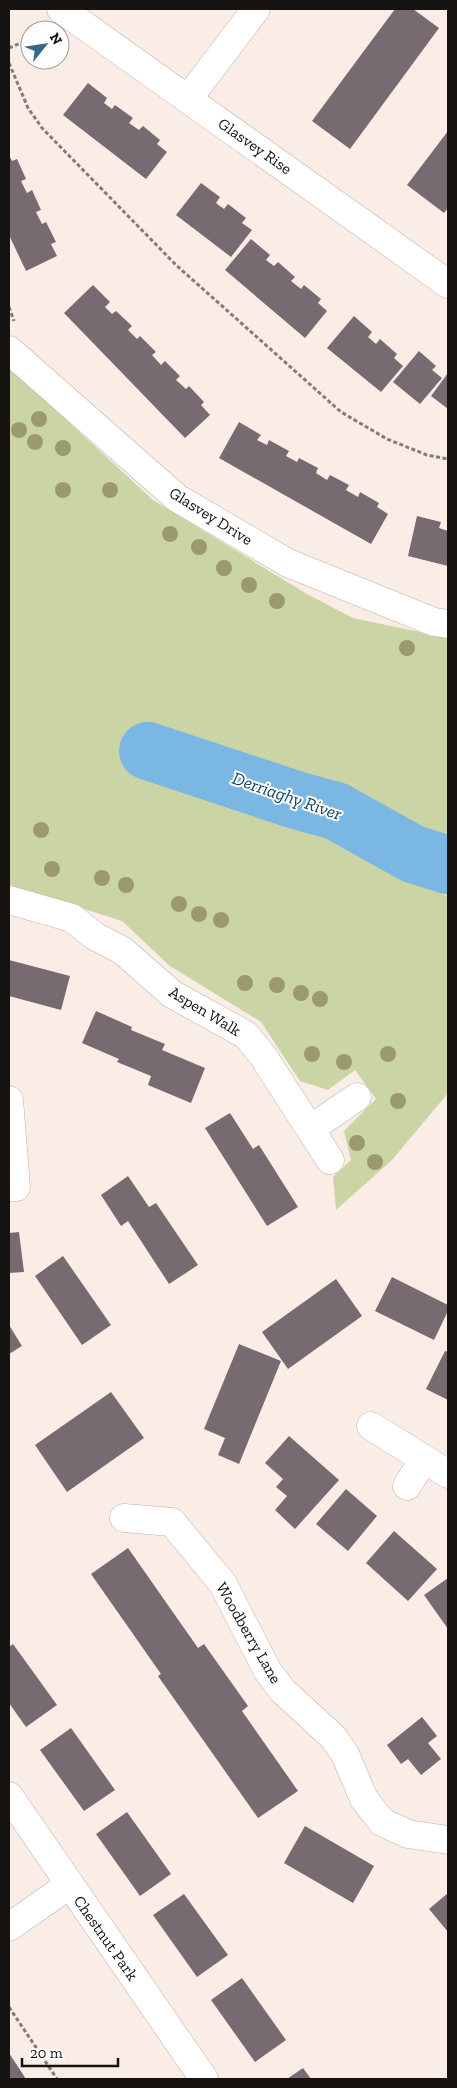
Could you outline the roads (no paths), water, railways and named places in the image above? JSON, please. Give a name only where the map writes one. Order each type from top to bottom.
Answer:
[{"type":"street","name":"Glasvey Rise","points":[[61,9],[448,284]]},
{"type":"street","points":[[188,99],[256,9]]},
{"type":"street","name":"Glasvey Drive","points":[[9,350],[177,498],[288,563],[434,622],[448,624]]},
{"type":"street","name":"Aspen Walk","points":[[9,900],[72,918],[93,935],[123,951],[172,994],[246,1035],[263,1056],[330,1160]]},
{"type":"street","points":[[310,1129],[357,1097]]},
{"type":"street","points":[[9,1100],[16,1187],[9,1187]]},
{"type":"street","points":[[371,1426],[448,1474]]},
{"type":"street","points":[[407,1486],[424,1459]]},
{"type":"street","name":"Woodberry Lane","points":[[124,1518],[172,1522],[223,1584],[267,1670],[283,1691],[333,1737],[345,1754],[364,1799],[382,1822],[408,1834],[448,1840]]},
{"type":"street","name":"Chestnut Park","points":[[9,1796],[204,2079]]},
{"type":"street","points":[[9,1927],[69,1885]]},
{"type":"waterway","name":"Derriaghy River","points":[[148,751],[299,801],[336,811],[413,854],[448,865]]}]
